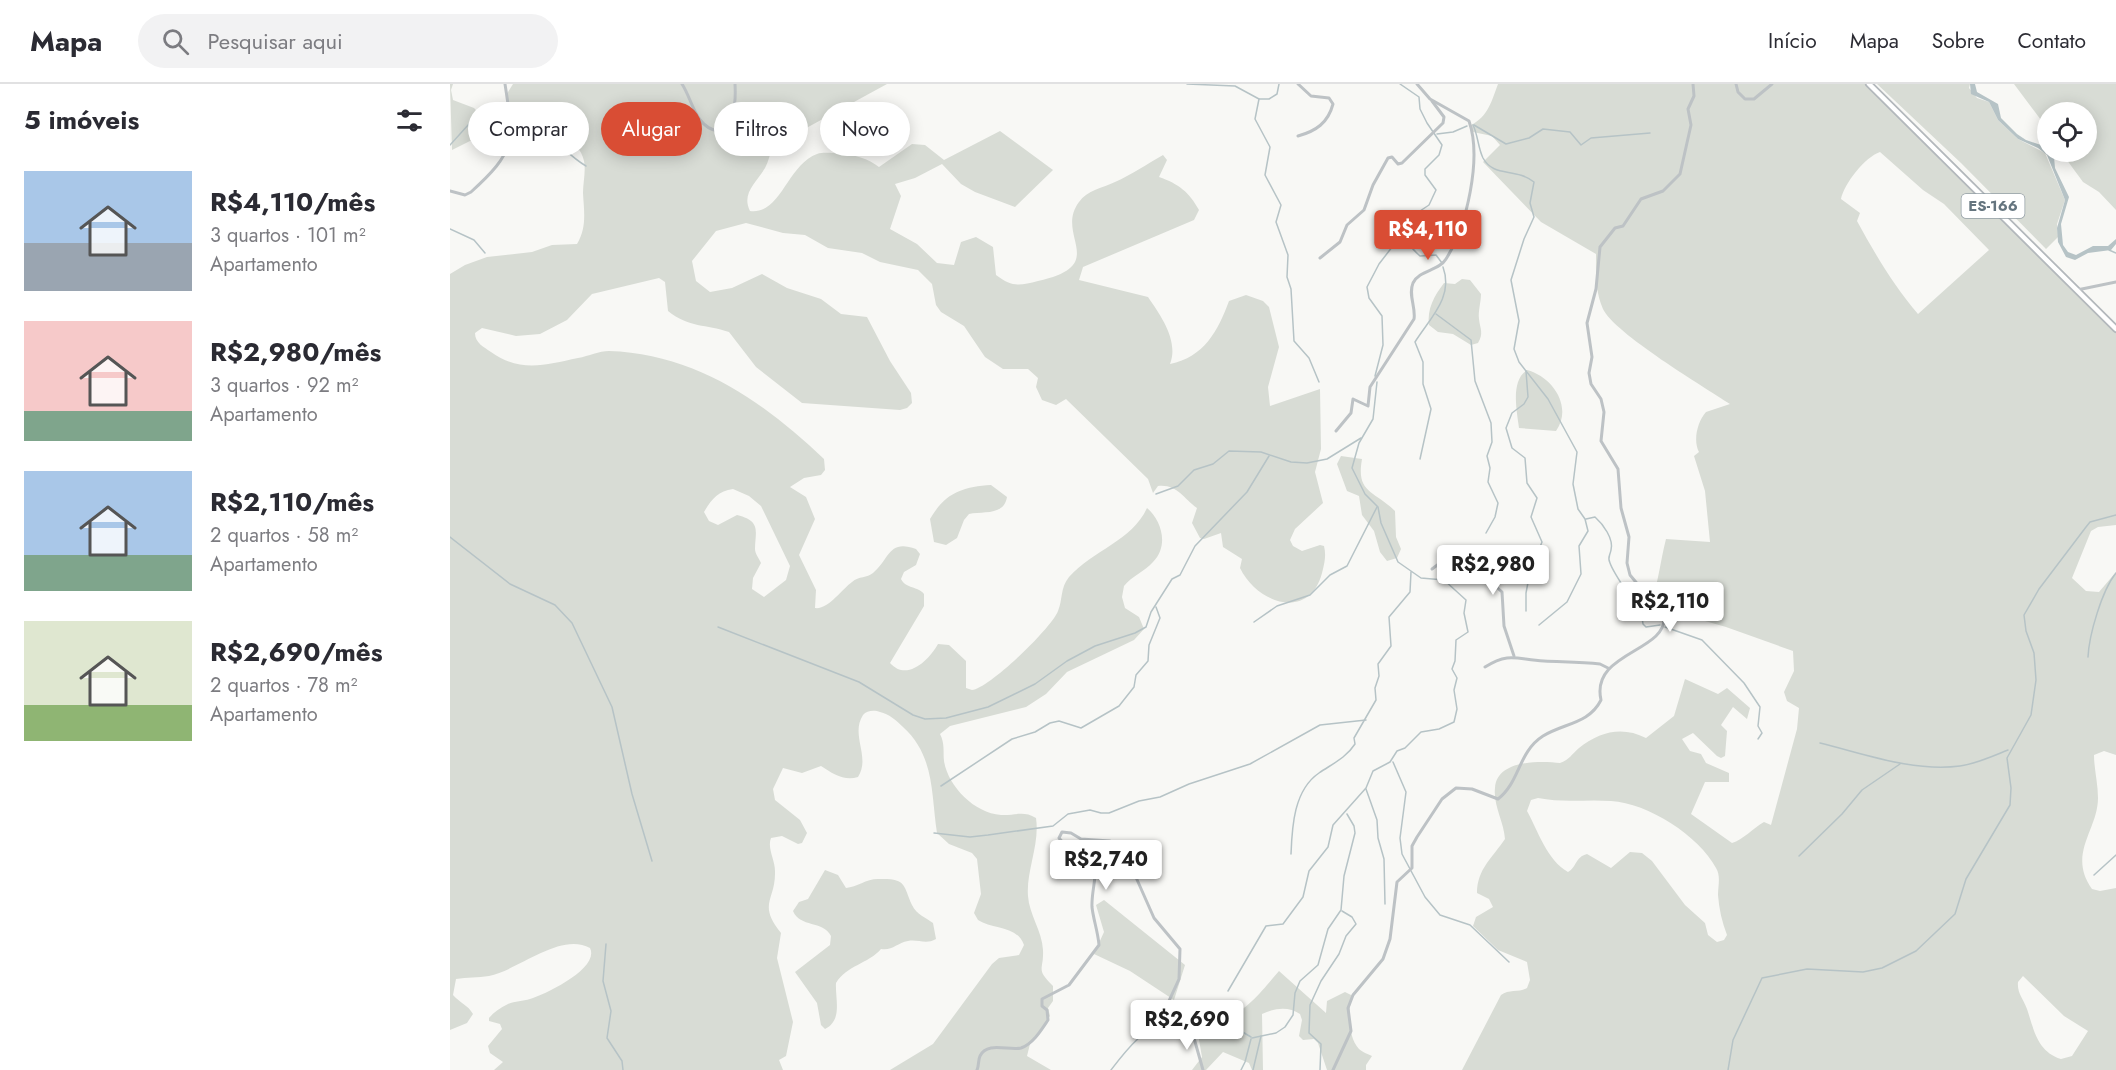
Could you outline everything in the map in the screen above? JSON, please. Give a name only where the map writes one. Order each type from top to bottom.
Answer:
[{"type":"main road","name":"ES-166","points":[[1869,84],[2116,329]]},
{"type":"street","points":[[450,191],[465,195],[471,192],[508,150],[511,130],[505,84]]},
{"type":"street","points":[[682,84],[701,121],[717,131],[726,126],[733,113],[735,84]]},
{"type":"street","points":[[1298,84],[1311,96],[1329,98],[1333,104],[1323,124],[1298,136]]},
{"type":"street","points":[[1320,258],[1340,242],[1347,225],[1364,210],[1373,185],[1388,158],[1392,157],[1398,164],[1402,163],[1433,134],[1444,119],[1417,84]]},
{"type":"street","points":[[1333,1070],[1351,1031],[1348,1008],[1353,995],[1383,959],[1390,939],[1397,882],[1412,868],[1412,846],[1436,808],[1449,792],[1456,788],[1472,789],[1498,800],[1515,781],[1521,760],[1530,747],[1544,736],[1585,719],[1597,708],[1601,700],[1599,684],[1608,668],[1651,640],[1665,620],[1630,575],[1627,563],[1629,537],[1620,508],[1618,470],[1601,441],[1604,412],[1601,399],[1591,384],[1589,373],[1592,357],[1587,323],[1596,289],[1600,247],[1615,228],[1623,226],[1641,199],[1663,191],[1680,174],[1691,125],[1689,109],[1694,96],[1693,84]]},
{"type":"street","points":[[1736,84],[1740,96],[1745,99],[1754,99],[1772,84]]},
{"type":"street","points":[[1336,431],[1351,413],[1353,399],[1368,406],[1370,387],[1414,319],[1412,299],[1414,282],[1419,276],[1445,261],[1465,216],[1474,156],[1473,130],[1469,121],[1430,99]]},
{"type":"street","points":[[2078,290],[2116,282]]},
{"type":"street","points":[[1432,569],[1444,560],[1469,562],[1500,589],[1504,600],[1504,626],[1515,656]]},
{"type":"street","points":[[1485,667],[1497,660],[1515,656],[1541,661],[1600,664],[1608,668]]},
{"type":"street","points":[[977,1070],[982,1052],[992,1047],[1021,1047],[1032,1041],[1048,1020],[1047,1010],[1042,1006],[1042,999],[1069,985],[1099,945],[1092,907],[1094,858],[1090,851],[1064,844],[1059,838],[1062,832],[1071,833],[1081,839],[1110,841],[1123,848],[1154,918],[1180,949],[1179,979],[1168,1003],[1168,1011],[1179,1027],[1192,1031],[1203,1070]]},
{"type":"shaded area","points":[[450,84],[453,84],[451,90],[453,100],[468,106],[468,142],[452,150]]},
{"type":"shaded area","points":[[513,84],[887,84],[854,102],[820,102],[820,121],[808,127],[808,102],[714,102],[714,156],[770,156],[765,168],[749,193],[747,199],[750,211],[761,210],[769,205],[777,198],[798,168],[817,154],[820,153],[820,156],[855,156],[879,167],[895,156],[910,156],[912,144],[925,145],[944,160],[1000,131],[1053,170],[1015,207],[975,192],[961,184],[942,164],[915,178],[895,184],[901,196],[890,229],[917,244],[937,263],[954,265],[961,242],[976,237],[993,247],[996,275],[1007,282],[1016,284],[1031,283],[1060,274],[1072,267],[1076,258],[1072,226],[1073,214],[1082,198],[1163,155],[1167,160],[1159,177],[1183,189],[1191,198],[1199,210],[1194,220],[1083,267],[1079,280],[1148,297],[1163,320],[1170,338],[1172,355],[1170,364],[1182,361],[1201,349],[1220,323],[1229,301],[1246,295],[1263,301],[1269,307],[1279,347],[1268,387],[1270,406],[1320,389],[1321,449],[1315,472],[1323,503],[1295,529],[1290,540],[1293,546],[1302,551],[1320,545],[1324,546],[1323,569],[1317,586],[1308,596],[1297,602],[1284,602],[1271,599],[1248,581],[1240,568],[1242,559],[1223,547],[1221,533],[1204,539],[1200,538],[1192,523],[1197,508],[1170,487],[1158,486],[1153,493],[1148,479],[1066,399],[1056,405],[1042,400],[1036,387],[1038,378],[1028,369],[1003,369],[985,357],[964,326],[941,312],[936,305],[932,284],[918,270],[880,262],[862,253],[828,248],[805,235],[783,233],[746,223],[716,231],[692,261],[696,281],[710,292],[732,288],[762,274],[787,288],[821,299],[841,314],[867,317],[890,361],[911,393],[912,403],[900,410],[802,403],[756,367],[729,332],[690,323],[668,311],[665,282],[659,278],[592,294],[567,320],[540,334],[516,336],[482,328],[475,333],[478,342],[483,346],[502,359],[513,363],[544,365],[605,351],[641,354],[699,371],[752,400],[777,418],[824,459],[825,470],[821,475],[804,478],[790,487],[806,497],[815,519],[799,555],[816,590],[815,608],[825,606],[855,580],[873,573],[895,549],[907,547],[916,549],[920,554],[916,565],[904,572],[901,579],[924,594],[924,606],[890,663],[897,668],[910,670],[923,662],[938,644],[949,645],[966,661],[966,688],[972,690],[991,680],[1044,631],[1060,607],[1064,585],[1069,577],[1089,559],[1132,529],[1147,508],[1152,513],[1162,534],[1161,549],[1153,562],[1124,586],[1122,597],[1125,608],[1139,617],[1144,629],[1134,640],[1067,672],[1046,694],[1026,707],[950,726],[940,734],[946,770],[957,789],[972,804],[991,813],[1023,814],[1036,818],[1036,838],[1028,896],[1042,943],[1042,972],[1053,986],[1053,1001],[1048,1008],[1050,1016],[1030,1044],[1027,1056],[1051,1070],[890,1070],[933,1044],[992,964],[999,958],[1019,955],[1024,945],[1016,934],[978,920],[974,913],[981,894],[977,859],[972,853],[949,844],[937,833],[930,776],[921,750],[903,727],[878,711],[865,713],[860,723],[862,762],[858,777],[843,777],[821,766],[802,773],[783,768],[773,789],[775,800],[800,820],[807,833],[802,843],[798,844],[782,836],[771,838],[770,842],[775,881],[769,908],[770,915],[781,933],[777,958],[793,1022],[786,1056],[779,1060],[783,1070],[494,1070],[503,1062],[490,1053],[488,1046],[502,1029],[500,1024],[489,1021],[489,1018],[508,1004],[548,992],[580,972],[591,956],[590,948],[578,944],[553,948],[489,976],[456,979],[453,995],[473,1014],[467,1023],[450,1030],[450,274],[465,265],[487,257],[532,252],[552,245],[577,244],[584,219],[585,165],[582,156],[589,156],[589,102],[508,102],[508,92]],"holes":[[[733,489],[749,496],[761,506],[790,566],[786,580],[764,597],[752,589],[753,578],[761,563],[755,551],[754,524],[745,517],[737,515],[718,525],[709,521],[704,512],[716,497]]]},
{"type":"shaded area","points":[[1498,84],[1869,84],[1957,166],[2116,332],[2116,525],[2098,527],[2091,531],[2072,578],[2086,591],[2099,592],[2116,572],[2116,755],[2104,751],[2094,755],[2097,810],[2083,853],[2082,865],[2092,889],[2100,891],[2116,888],[2116,1070],[1462,1070],[1501,995],[1527,988],[1530,980],[1527,962],[1498,950],[1473,926],[1476,917],[1493,907],[1489,899],[1477,893],[1480,877],[1486,864],[1505,839],[1495,794],[1498,779],[1503,772],[1532,762],[1560,763],[1587,742],[1603,734],[1620,731],[1646,738],[1674,716],[1685,679],[1718,694],[1727,688],[1750,708],[1747,719],[1733,707],[1721,725],[1727,731],[1725,756],[1721,758],[1717,756],[1693,733],[1682,739],[1690,751],[1701,754],[1706,763],[1729,773],[1729,782],[1705,782],[1691,814],[1732,843],[1764,822],[1771,825],[1797,729],[1799,708],[1787,701],[1784,692],[1794,671],[1793,651],[1726,627],[1684,615],[1671,617],[1649,608],[1666,539],[1710,542],[1705,491],[1694,456],[1699,452],[1696,443],[1697,432],[1706,412],[1730,404],[1624,332],[1603,309],[1596,282],[1596,254],[1541,222],[1483,162],[1500,145],[1492,136],[1473,132],[1471,125],[1485,113]],"holes":[[[1880,152],[1923,190],[1944,204],[1989,250],[1918,314],[1893,281],[1871,246],[1857,221],[1860,213],[1841,199],[1846,186],[1856,172],[1868,159]],[[1538,798],[1625,803],[1656,815],[1685,833],[1698,844],[1718,871],[1719,905],[1727,935],[1724,940],[1717,942],[1708,935],[1705,923],[1685,905],[1652,861],[1642,853],[1630,852],[1611,868],[1587,854],[1580,857],[1568,872],[1561,867],[1549,853],[1527,811],[1531,800]],[[2023,976],[2064,1016],[2088,1031],[2072,1056],[2061,1059],[2047,1051],[2042,1045],[2019,992],[2018,982]]]},
{"type":"shaded area","points":[[1877,84],[1970,84],[1969,88],[1977,98],[1989,102],[1998,120],[2018,139],[2037,149],[2037,162],[2049,162],[2065,200],[2057,224],[2058,237],[2046,249],[1961,163]]},
{"type":"shaded area","points":[[1970,84],[1975,84],[1977,92],[1998,104],[2001,118],[2017,134],[2037,144],[2037,148],[2018,139],[1998,120],[1989,102],[1971,94]]},
{"type":"shaded area","points":[[2014,84],[2116,84],[2116,210],[2099,192],[2083,182],[2068,162],[2097,162],[2097,102],[2037,102],[2037,115]]},
{"type":"shaded area","points":[[2050,162],[2054,162],[2069,197],[2061,224],[2063,245],[2068,252],[2076,255],[2093,246],[2108,246],[2116,239],[2116,244],[2111,250],[2088,253],[2075,260],[2066,257],[2058,242],[2057,228],[2065,200]]},
{"type":"shaded area","points":[[1462,279],[1470,280],[1481,294],[1479,316],[1481,336],[1478,343],[1471,345],[1453,334],[1438,332],[1429,325],[1430,308],[1440,288],[1444,283],[1455,284]]},
{"type":"shaded area","points":[[1527,370],[1545,379],[1558,394],[1562,412],[1561,422],[1556,431],[1519,428],[1516,389],[1518,381]]},
{"type":"shaded area","points":[[1341,456],[1362,459],[1361,470],[1364,485],[1395,511],[1396,537],[1401,549],[1397,558],[1387,561],[1380,552],[1374,531],[1362,515],[1359,496],[1347,491],[1337,464]]},
{"type":"shaded area","points":[[991,485],[1007,497],[1002,507],[992,512],[969,514],[957,538],[946,545],[934,542],[930,519],[948,497],[963,490]]},
{"type":"shaded area","points":[[825,870],[838,875],[846,888],[874,879],[899,882],[905,888],[916,911],[933,923],[936,939],[929,942],[908,941],[888,949],[881,949],[846,972],[836,983],[836,1015],[831,1025],[825,1029],[821,1025],[817,1003],[795,972],[830,945],[831,936],[823,928],[801,920],[793,911],[799,902],[808,899]]},
{"type":"shaded area","points":[[1104,900],[1185,965],[1174,1000],[1130,971],[1094,954],[1104,932],[1096,905]]},
{"type":"shaded area","points":[[1279,971],[1326,1013],[1327,1001],[1345,992],[1353,996],[1349,1015],[1353,1038],[1359,1049],[1372,1056],[1366,1065],[1366,1070],[1327,1070],[1318,1043],[1314,1039],[1303,1040],[1299,1036],[1302,1020],[1300,1014],[1296,1011],[1281,1009],[1262,1014],[1263,1070],[1252,1070],[1249,1063],[1223,1052],[1206,1070],[1192,1070],[1202,1057],[1196,1023],[1229,1016],[1243,1009]]},
{"type":"waterway","points":[[1187,84],[1235,86],[1259,99],[1269,99],[1277,94],[1279,84]]},
{"type":"waterway","points":[[1375,376],[1383,345],[1382,316],[1369,298],[1367,287],[1379,264],[1406,229],[1411,217],[1429,205],[1436,190],[1425,175],[1425,169],[1439,155],[1442,145],[1420,109],[1419,97],[1400,84]]},
{"type":"waterway","points":[[1259,99],[1255,119],[1270,147],[1265,175],[1281,205],[1276,222],[1288,255],[1287,277],[1291,289],[1294,341],[1309,358],[1319,382]]},
{"type":"waterway","points":[[450,145],[468,125]]},
{"type":"waterway","points":[[1473,125],[1481,154],[1488,164],[1493,168],[1527,177],[1534,182],[1530,203],[1534,217],[1524,239],[1511,280],[1519,321],[1514,349],[1519,362],[1548,399],[1577,452],[1573,484],[1578,509],[1585,519],[1588,531],[1579,546],[1581,574],[1567,602],[1539,625]]},
{"type":"waterway","points":[[1474,125],[1506,144],[1529,138],[1543,129],[1570,132],[1581,145],[1591,138],[1650,133]]},
{"type":"waterway","points":[[1437,134],[1453,132],[1467,126]]},
{"type":"waterway","points":[[572,156],[586,166]]},
{"type":"waterway","points":[[450,229],[474,240],[485,253]]},
{"type":"waterway","points":[[1406,230],[1410,244],[1420,256],[1436,255],[1442,263]]},
{"type":"waterway","points":[[2109,250],[2116,253]]},
{"type":"waterway","points":[[1420,459],[1431,409],[1423,384],[1423,362],[1415,342],[1443,298],[1446,278],[1443,267]]},
{"type":"waterway","points":[[1436,314],[1471,340],[1475,381],[1491,423],[1492,442],[1487,456],[1490,468],[1488,482],[1498,503],[1495,517],[1486,533]]},
{"type":"waterway","points":[[1526,371],[1528,397],[1524,404],[1512,413],[1506,428],[1512,448],[1525,458],[1527,483],[1537,498],[1531,517],[1542,542],[1530,572],[1526,593],[1526,611]]},
{"type":"waterway","points":[[1228,991],[1266,926],[1283,924],[1303,897],[1309,871],[1328,847],[1333,825],[1366,788],[1373,771],[1390,762],[1397,751],[1405,748],[1421,732],[1439,729],[1454,722],[1457,709],[1454,690],[1457,678],[1452,669],[1455,661],[1456,640],[1468,632],[1464,613],[1466,600],[1444,580],[1421,578],[1398,562],[1381,523],[1378,507],[1365,494],[1352,468],[1359,443],[1373,419],[1377,382]]},
{"type":"waterway","points":[[1156,494],[1178,486],[1194,470],[1213,464],[1229,451],[1261,452],[1291,462],[1307,463],[1327,459],[1361,438]]},
{"type":"waterway","points":[[718,627],[859,682],[913,715],[925,719],[946,718],[988,707],[1035,684],[1067,661],[1095,646],[1146,627],[1151,612],[1172,579],[1180,575],[1195,546],[1247,492],[1269,456]]},
{"type":"waterway","points":[[1254,622],[1277,606],[1310,595],[1330,575],[1347,566],[1377,507]]},
{"type":"waterway","points":[[1728,1070],[1733,1040],[1762,978],[1807,969],[1863,972],[1882,968],[1916,951],[1955,914],[1966,879],[2010,805],[2011,788],[2007,758],[2031,715],[2036,680],[2034,653],[2026,631],[2024,615],[2039,589],[2090,522],[2116,515]]},
{"type":"waterway","points":[[1586,519],[1595,517],[1607,532],[1612,546],[1609,561],[1642,618],[1643,624],[1646,627],[1660,625]]},
{"type":"waterway","points":[[450,537],[510,584],[555,605],[572,623],[612,707],[632,794],[652,861]]},
{"type":"waterway","points":[[1291,854],[1296,809],[1304,789],[1319,773],[1351,749],[1355,744],[1354,738],[1376,700],[1378,664],[1391,646],[1389,617],[1410,592],[1411,572]]},
{"type":"waterway","points":[[2088,657],[2097,613],[2116,573]]},
{"type":"waterway","points":[[941,786],[1012,739],[1059,721],[1081,728],[1119,706],[1134,687],[1136,675],[1148,661],[1149,645],[1160,618],[1156,607]]},
{"type":"waterway","points":[[1665,627],[1702,640],[1744,683],[1760,707],[1758,726],[1762,733],[1758,739]]},
{"type":"waterway","points":[[934,833],[970,837],[988,835],[1053,826],[1068,814],[1090,810],[1109,813],[1250,764],[1320,725],[1366,720]]},
{"type":"waterway","points":[[1820,743],[1889,761],[1942,767],[1972,764],[2008,750]]},
{"type":"waterway","points":[[1393,762],[1406,792],[1400,838],[1402,854],[1425,897],[1440,915],[1470,925],[1509,962]]},
{"type":"waterway","points":[[1799,856],[1842,814],[1862,790],[1900,764]]},
{"type":"waterway","points":[[1366,789],[1377,820],[1378,838],[1384,859],[1385,904]]},
{"type":"waterway","points":[[1252,1038],[1276,1033],[1285,1027],[1293,1015],[1295,993],[1300,981],[1318,965],[1328,929],[1341,910],[1344,876],[1355,833],[1347,814]]},
{"type":"waterway","points":[[2094,875],[2116,855]]},
{"type":"waterway","points":[[1320,1070],[1321,1044],[1309,1033],[1310,1005],[1321,981],[1339,954],[1346,936],[1356,924],[1352,917],[1342,911]]},
{"type":"waterway","points":[[606,944],[603,981],[611,1011],[607,1038],[622,1061],[623,1070]]},
{"type":"waterway","points":[[1180,1023],[1224,1021],[1251,1037]]},
{"type":"waterway","points":[[1111,1070],[1129,1047],[1145,1033],[1162,1024],[1171,1023]]},
{"type":"waterway","points":[[1253,1070],[1261,1036]]},
{"type":"waterway","points":[[1241,1070],[1251,1039]]}]
